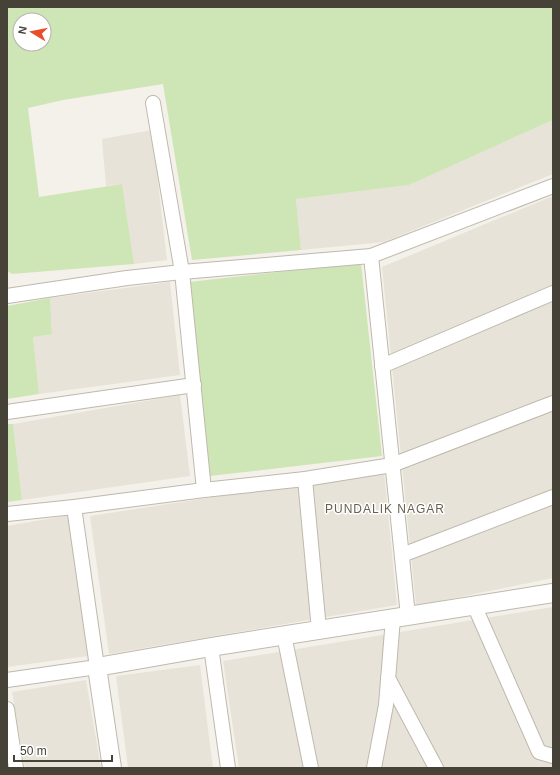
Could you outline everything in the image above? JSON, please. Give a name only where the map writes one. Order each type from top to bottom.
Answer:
[{"type":"street","points":[[153,102],[182,272],[204,490]]},
{"type":"street","points":[[7,296],[127,278],[371,256],[553,186]]},
{"type":"street","points":[[371,256],[402,555],[401,617],[388,678],[386,705],[374,768]]},
{"type":"street","points":[[382,366],[553,294]]},
{"type":"street","points":[[7,412],[194,385]]},
{"type":"street","points":[[7,514],[305,479],[392,465],[553,403]]},
{"type":"street","points":[[305,479],[319,630]]},
{"type":"street","points":[[402,555],[553,497]]},
{"type":"street","points":[[74,507],[112,768]]},
{"type":"street","points":[[7,680],[97,667],[284,635],[553,593]]},
{"type":"street","points":[[474,606],[539,752],[553,756]]},
{"type":"street","points":[[284,635],[311,768]]},
{"type":"street","points":[[211,647],[228,768]]},
{"type":"street","points":[[388,678],[436,768]]},
{"type":"street","points":[[7,709],[16,768]]},
{"type":"shaded area","points":[[553,120],[553,174],[384,242],[301,250],[296,199],[409,185]]},
{"type":"shaded area","points":[[152,130],[167,260],[134,264],[122,184],[106,186],[102,139]]},
{"type":"shaded area","points":[[553,196],[553,578],[416,606],[382,267]]},
{"type":"shaded area","points":[[170,282],[180,375],[39,394],[33,337],[52,333],[50,298]]},
{"type":"shaded area","points":[[180,395],[190,476],[22,500],[13,424]]},
{"type":"shaded area","points":[[384,471],[397,605],[109,654],[90,516]]},
{"type":"shaded area","points":[[70,515],[88,656],[7,667],[7,526]]},
{"type":"shaded area","points":[[553,607],[553,768],[239,768],[223,661]]},
{"type":"shaded area","points":[[200,665],[213,768],[128,768],[116,676]]},
{"type":"shaded area","points":[[86,680],[101,768],[25,768],[12,692]]},
{"type":"green space","points":[[7,7],[553,7],[553,120],[409,185],[296,199],[301,250],[192,260],[163,84],[63,100],[28,108],[39,197],[122,184],[134,264],[12,274],[7,271]]},
{"type":"green space","points":[[361,263],[382,456],[210,476],[189,282]]},
{"type":"green space","points":[[50,298],[52,334],[33,337],[39,394],[7,399],[7,306]]},
{"type":"green space","points":[[7,424],[13,424],[22,500],[7,502]]},
{"type":"district","name":"PUNDALIK NAGAR","points":[[385,509]]}]
